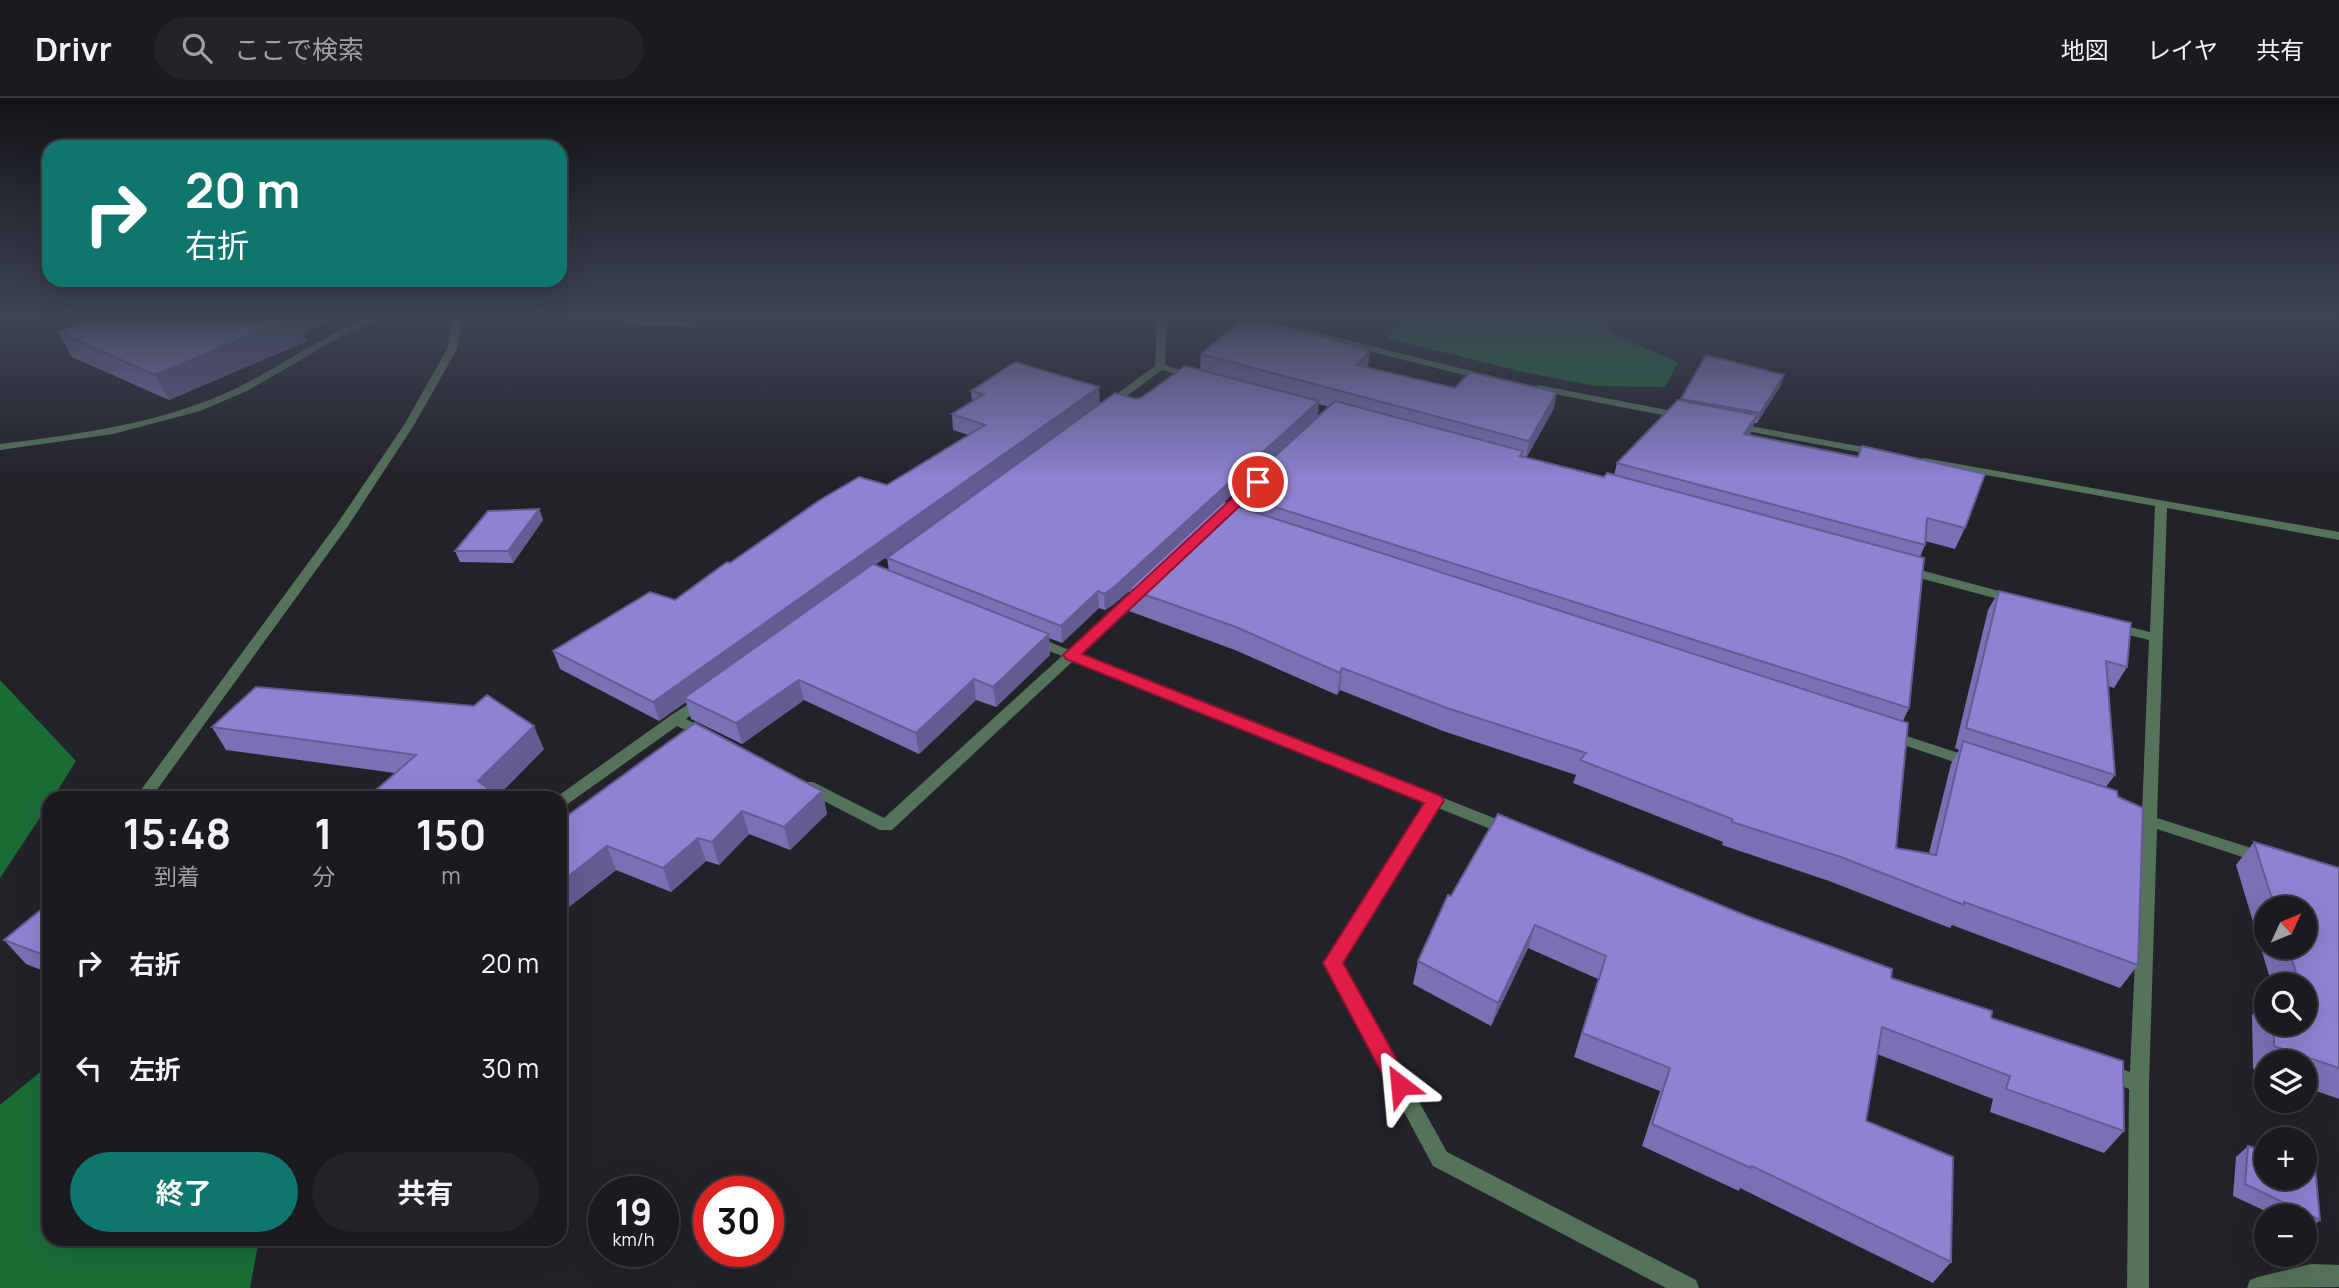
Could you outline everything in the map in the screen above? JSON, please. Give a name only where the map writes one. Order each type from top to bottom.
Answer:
[{"type":"street","points":[[0,447],[74,439],[122,430],[223,398],[276,371]]},
{"type":"street","points":[[148,791],[344,523],[409,425],[440,371]]},
{"type":"street","points":[[1095,415],[1155,371]]},
{"type":"street","points":[[1174,371],[1200,377]]},
{"type":"street","points":[[1460,371],[1502,381]]},
{"type":"street","points":[[1527,386],[1698,419]]},
{"type":"street","points":[[1726,424],[1889,454]]},
{"type":"street","points":[[1916,459],[2339,536]]},
{"type":"street","points":[[2138,1288],[2139,1084],[2161,505]]},
{"type":"street","points":[[1890,566],[2023,602]]},
{"type":"street","points":[[799,782],[886,826],[1151,581]]},
{"type":"street","points":[[2103,624],[2156,638]]},
{"type":"street","points":[[1022,636],[1525,837]]},
{"type":"street","points":[[567,797],[720,687]]},
{"type":"street","points":[[675,719],[725,744]]},
{"type":"street","points":[[1871,730],[1991,769]]},
{"type":"street","points":[[1435,801],[1333,963],[1440,1159],[1688,1288]]},
{"type":"street","points":[[2110,808],[2276,862]]},
{"type":"street","points":[[2088,1063],[2139,1084]]},
{"type":"street","points":[[2258,1288],[2311,1275],[2339,1276]]},
{"type":"green space","points":[[1517,371],[1674,371],[1665,387],[1597,386]]},
{"type":"green space","points":[[0,680],[76,761],[57,791],[42,791],[42,815],[0,878]]},
{"type":"green space","points":[[42,1072],[42,1246],[258,1246],[250,1288],[0,1288],[0,1105]]},
{"type":"building","points":[[145,371],[166,371],[155,375]]},
{"type":"building","points":[[1002,371],[1044,371],[1099,387],[653,702],[553,651],[650,592],[675,600],[727,562],[730,563],[820,500],[859,477],[887,485],[985,425],[952,414],[984,394],[971,391]]},
{"type":"building","points":[[1179,371],[1202,371],[1319,401],[1113,588],[1104,594],[1098,591],[1061,626],[887,558],[1115,393],[1141,398]]},
{"type":"building","points":[[1263,371],[1380,371],[1455,388],[1470,372],[1557,392],[1529,441]]},
{"type":"building","points":[[1697,371],[1767,371],[1784,375],[1760,413],[1681,399]]},
{"type":"building","points":[[1678,400],[1757,415],[1744,434],[1858,457],[1862,446],[1985,474],[1965,528],[1927,518],[1925,545],[1617,463]]},
{"type":"building","points":[[1335,401],[1523,451],[1520,456],[1604,477],[1607,473],[1924,558],[1909,708],[1234,494]]},
{"type":"building","points":[[1223,502],[1908,723],[1896,848],[1936,855],[1963,741],[2117,791],[2118,797],[2143,808],[2138,965],[1964,902],[1964,905],[1841,857],[1732,822],[1732,819],[1580,760],[1586,753],[1447,708],[1342,668],[1340,673],[1236,627],[1129,589]]},
{"type":"building","points":[[539,509],[508,551],[455,551],[488,511]]},
{"type":"building","points":[[873,564],[1049,634],[993,687],[974,679],[916,733],[799,680],[736,723],[684,698]]},
{"type":"building","points":[[1999,591],[2131,623],[2127,667],[2106,661],[2115,775],[1966,728]]},
{"type":"building","points":[[256,687],[474,706],[487,695],[534,726],[478,781],[492,791],[375,791],[416,755],[212,727]]},
{"type":"building","points":[[695,723],[822,791],[784,827],[742,811],[712,842],[698,838],[663,868],[607,846],[567,877],[567,816]]},
{"type":"building","points":[[1498,814],[1747,916],[1892,969],[1891,978],[1992,1011],[1991,1018],[2123,1061],[2124,1131],[2006,1089],[2010,1076],[1882,1027],[1866,1121],[1953,1157],[1951,1262],[1752,1166],[1751,1168],[1652,1124],[1670,1068],[1582,1033],[1606,956],[1535,925],[1498,1003],[1418,961],[1448,895],[1451,896]]},
{"type":"building","points":[[2254,842],[2339,868],[2339,1068],[2317,1061],[2317,1050],[2286,1050],[2274,1046],[2274,1036],[2317,1036],[2317,973],[2296,973],[2292,959],[2317,959],[2317,896],[2271,896]]},
{"type":"building","points":[[42,909],[42,954],[4,940]]},
{"type":"building","points":[[2248,1146],[2254,1148],[2254,1188],[2245,1184]]},
{"type":"building","points":[[2317,1188],[2320,1220],[2317,1219],[2317,1204],[2287,1204],[2258,1190],[2317,1190]]},
{"type":"route","points":[[1258,482],[1071,655],[1435,801],[1333,963],[1400,1085]]}]
